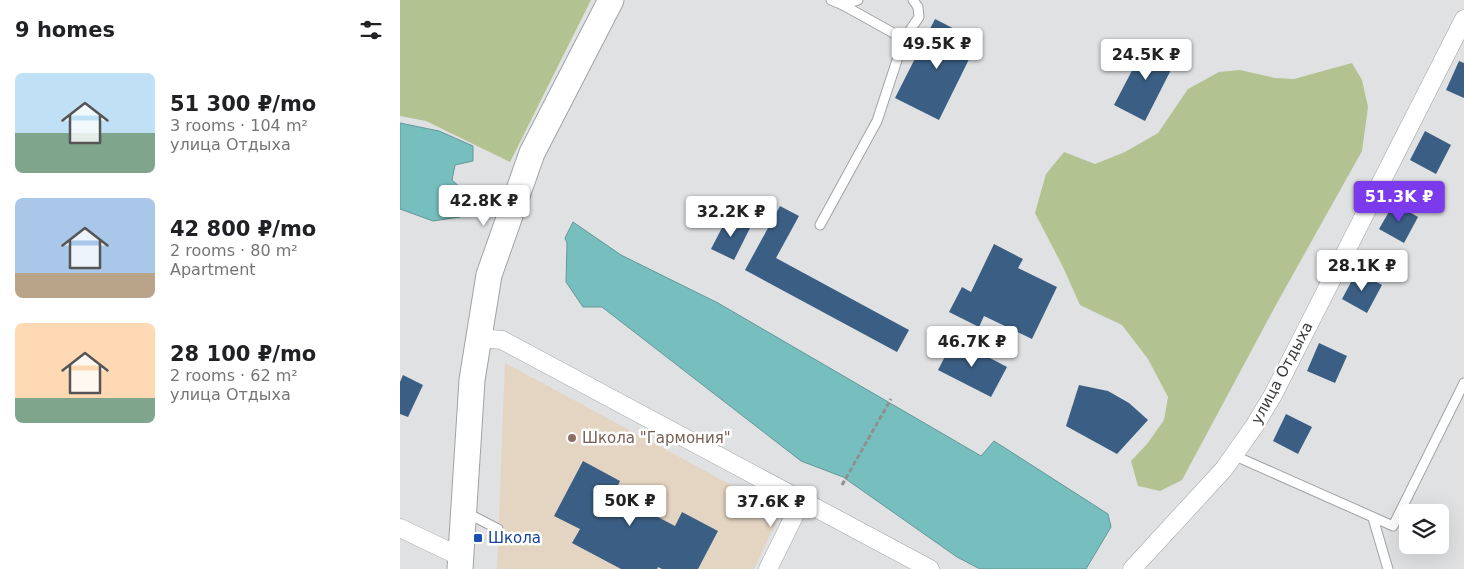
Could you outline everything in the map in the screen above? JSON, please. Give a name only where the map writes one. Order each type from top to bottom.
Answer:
[{"type":"main road","points":[[461,563],[472,380],[489,274],[532,152],[611,0]]},
{"type":"street","name":"улица Отдыха","points":[[1132,569],[1224,469],[1255,425],[1273,395],[1464,19]]},
{"type":"street","points":[[479,338],[502,340],[930,569]]},
{"type":"street","points":[[768,569],[802,500]]},
{"type":"street","points":[[400,528],[461,563]]},
{"type":"lane","points":[[831,0],[904,38]]},
{"type":"lane","points":[[843,5],[858,0]]},
{"type":"lane","points":[[820,225],[877,121],[904,38],[919,17],[918,7],[913,0]]},
{"type":"lane","points":[[1233,455],[1393,526],[1464,383]]},
{"type":"lane","points":[[464,511],[498,528]]},
{"type":"lane","points":[[1373,518],[1388,569]]},
{"type":"path","points":[[842,485],[891,398]]},
{"type":"shaded area","name":"Школа \"Гармония\"","points":[[505,363],[781,512],[754,569],[497,569]]},
{"type":"green space","points":[[400,0],[591,0],[510,162],[426,121],[400,116]]},
{"type":"green space","points":[[1352,63],[1362,80],[1368,107],[1362,151],[1277,303],[1182,480],[1160,491],[1138,486],[1131,461],[1147,444],[1164,420],[1168,397],[1148,359],[1122,325],[1080,305],[1035,213],[1046,174],[1064,152],[1095,164],[1125,152],[1158,133],[1188,89],[1219,72],[1240,70],[1275,78],[1294,79]]},
{"type":"water","points":[[400,123],[439,131],[473,146],[473,161],[455,165],[452,180],[462,189],[470,203],[460,217],[433,221],[400,209]]},
{"type":"water","points":[[573,222],[621,255],[718,303],[981,456],[994,441],[1108,514],[1111,527],[1086,569],[980,569],[957,557],[843,477],[801,461],[602,307],[583,307],[566,282],[567,243],[565,238]]},
{"type":"building","points":[[935,19],[978,41],[939,120],[895,98]]},
{"type":"building","points":[[1148,40],[1178,56],[1145,121],[1114,105]]},
{"type":"building","points":[[1459,61],[1464,63],[1464,98],[1446,90]]},
{"type":"building","points":[[1425,131],[1451,145],[1436,174],[1410,160]]},
{"type":"building","points":[[1394,203],[1418,217],[1404,243],[1379,229]]},
{"type":"building","points":[[780,206],[799,216],[776,258],[909,330],[897,352],[745,270]]},
{"type":"building","points":[[728,216],[750,228],[734,260],[711,249]]},
{"type":"building","points":[[994,244],[1023,259],[1018,268],[1057,287],[1032,339],[984,316],[979,327],[949,312],[962,287],[971,292]]},
{"type":"building","points":[[1357,271],[1382,285],[1367,313],[1342,299]]},
{"type":"building","points":[[954,339],[1007,367],[991,397],[938,370]]},
{"type":"building","points":[[1319,343],[1347,356],[1335,383],[1307,371]]},
{"type":"building","points":[[403,375],[423,385],[408,417],[400,414],[400,382]]},
{"type":"building","points":[[1079,385],[1108,391],[1129,403],[1148,420],[1117,454],[1066,426]]},
{"type":"building","points":[[1286,414],[1312,427],[1298,454],[1273,441]]},
{"type":"building","points":[[583,461],[620,481],[614,494],[675,526],[682,512],[718,531],[698,569],[662,569],[658,567],[657,569],[621,569],[572,543],[580,529],[554,516]]},
{"type":"place","name":"Школа \"Гармония\"","points":[[572,438]]},
{"type":"place","name":"Школа","points":[[478,538]]}]
